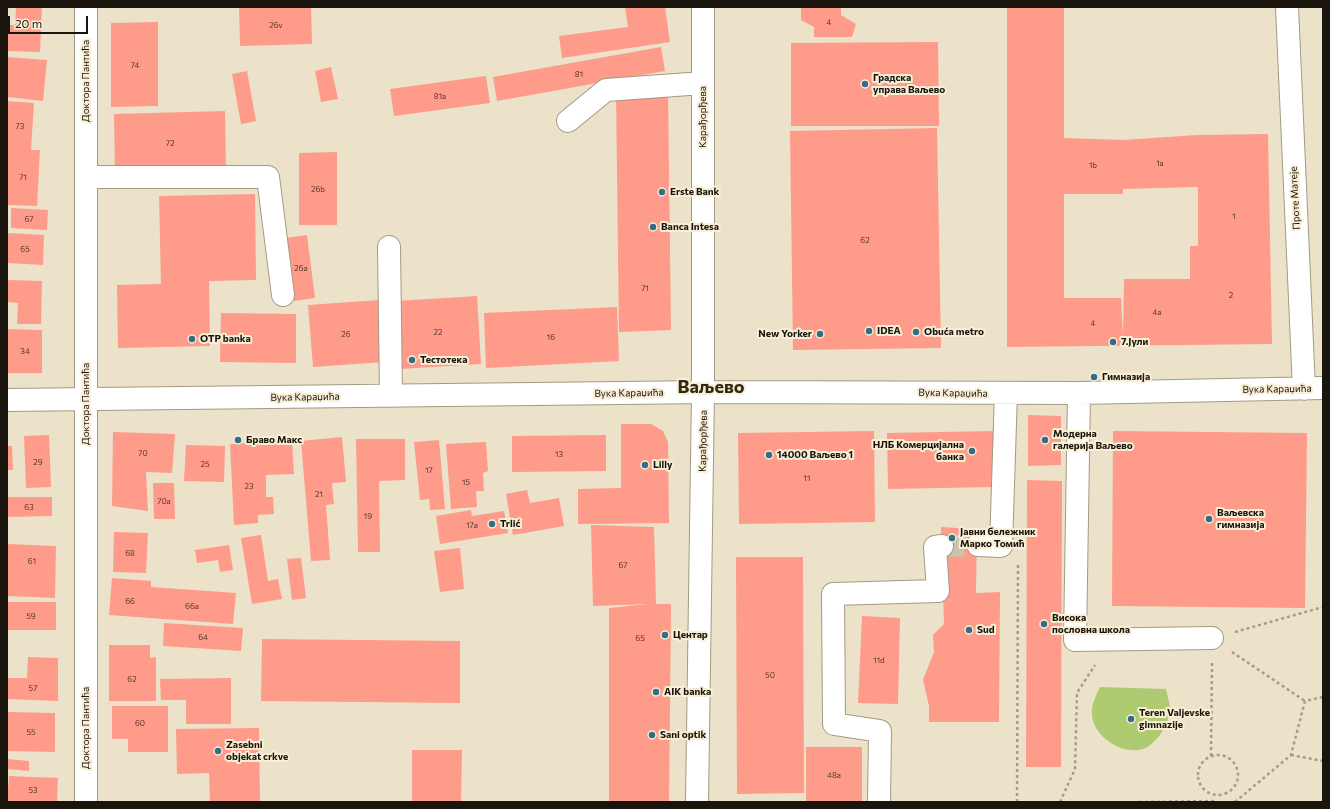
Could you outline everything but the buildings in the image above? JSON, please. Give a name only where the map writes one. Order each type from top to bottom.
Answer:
[{"type":"street","name":"Доктора Пантића","points":[[86,7],[86,802]]},
{"type":"street","name":"Карађорђева","points":[[697,802],[703,392],[703,7]]},
{"type":"street","name":"Проте Матеје","points":[[1286,7],[1314,388]]},
{"type":"street","points":[[568,121],[606,90],[703,83]]},
{"type":"street","points":[[86,177],[268,177],[283,295]]},
{"type":"street","points":[[389,247],[391,396]]},
{"type":"street","name":"Вука Караџића","points":[[7,400],[703,392],[1079,393],[1314,388]]},
{"type":"street","points":[[978,545],[1001,546],[1006,393]]},
{"type":"street","points":[[1079,393],[1075,640],[1212,638]]},
{"type":"street","points":[[879,802],[880,731],[834,724],[833,594],[938,591],[935,547],[942,546]]},
{"type":"path","points":[[1001,546],[1018,554],[1017,802]]},
{"type":"path","points":[[1212,638],[1323,606]]},
{"type":"path","points":[[1212,638],[1305,701],[1323,697]]},
{"type":"path","points":[[1211,756],[1212,638]]},
{"type":"path","points":[[1060,802],[1075,769],[1077,694],[1110,640]]},
{"type":"path","points":[[1235,802],[1291,755],[1305,701]]},
{"type":"path","points":[[1291,755],[1323,761]]},
{"type":"path","points":[[1211,756],[1224,756],[1234,763],[1238,775],[1229,791],[1216,794],[1204,788],[1198,776],[1201,764],[1211,756]]},
{"type":"path","points":[[1139,802],[1216,802],[1216,794]]},
{"type":"green space","name":"Teren Valjevske gimnazije","points":[[1100,687],[1166,689],[1170,707],[1168,719],[1157,739],[1149,746],[1132,750],[1123,749],[1114,745],[1099,733],[1094,725],[1092,709],[1096,694]]},
{"type":"tunnel","points":[[942,546],[978,545]]},
{"type":"place","name":"Градска управа Ваљево","points":[[865,84]]},
{"type":"place","name":"Erste Bank","points":[[662,192]]},
{"type":"place","name":"Banca Intesa","points":[[653,227]]},
{"type":"place","name":"IDEA","points":[[869,331]]},
{"type":"place","name":"Obuća metro","points":[[916,332]]},
{"type":"place","name":"New Yorker","points":[[820,334]]},
{"type":"place","name":"OTP banka","points":[[192,339]]},
{"type":"place","name":"7.Јули","points":[[1113,342]]},
{"type":"place","name":"Тестотека","points":[[412,360]]},
{"type":"place","name":"Гимназија","points":[[1094,377]]},
{"type":"place","name":"Браво Макс","points":[[238,440]]},
{"type":"place","name":"Модерна галерија Ваљево","points":[[1045,440]]},
{"type":"place","name":"НЛБ Комерцијална банка","points":[[972,451]]},
{"type":"place","name":"14000 Ваљево 1","points":[[769,455]]},
{"type":"place","name":"Lilly","points":[[645,465]]},
{"type":"place","name":"Ваљевска гимназија","points":[[1209,519]]},
{"type":"place","name":"Trlić","points":[[492,524]]},
{"type":"place","name":"Јавни бележник Марко Томић","points":[[952,538]]},
{"type":"place","name":"Висока пословна школа","points":[[1044,624]]},
{"type":"place","name":"Sud","points":[[969,630]]},
{"type":"place","name":"Центар","points":[[665,635]]},
{"type":"place","name":"AIK banka","points":[[656,692]]},
{"type":"place","name":"Teren Valjevske gimnazije","points":[[1131,719]]},
{"type":"place","name":"Sani optik","points":[[652,735]]},
{"type":"place","name":"Zasebni objekat crkve","points":[[218,751]]},
{"type":"district","name":"Ваљево","points":[[711,387]]}]
